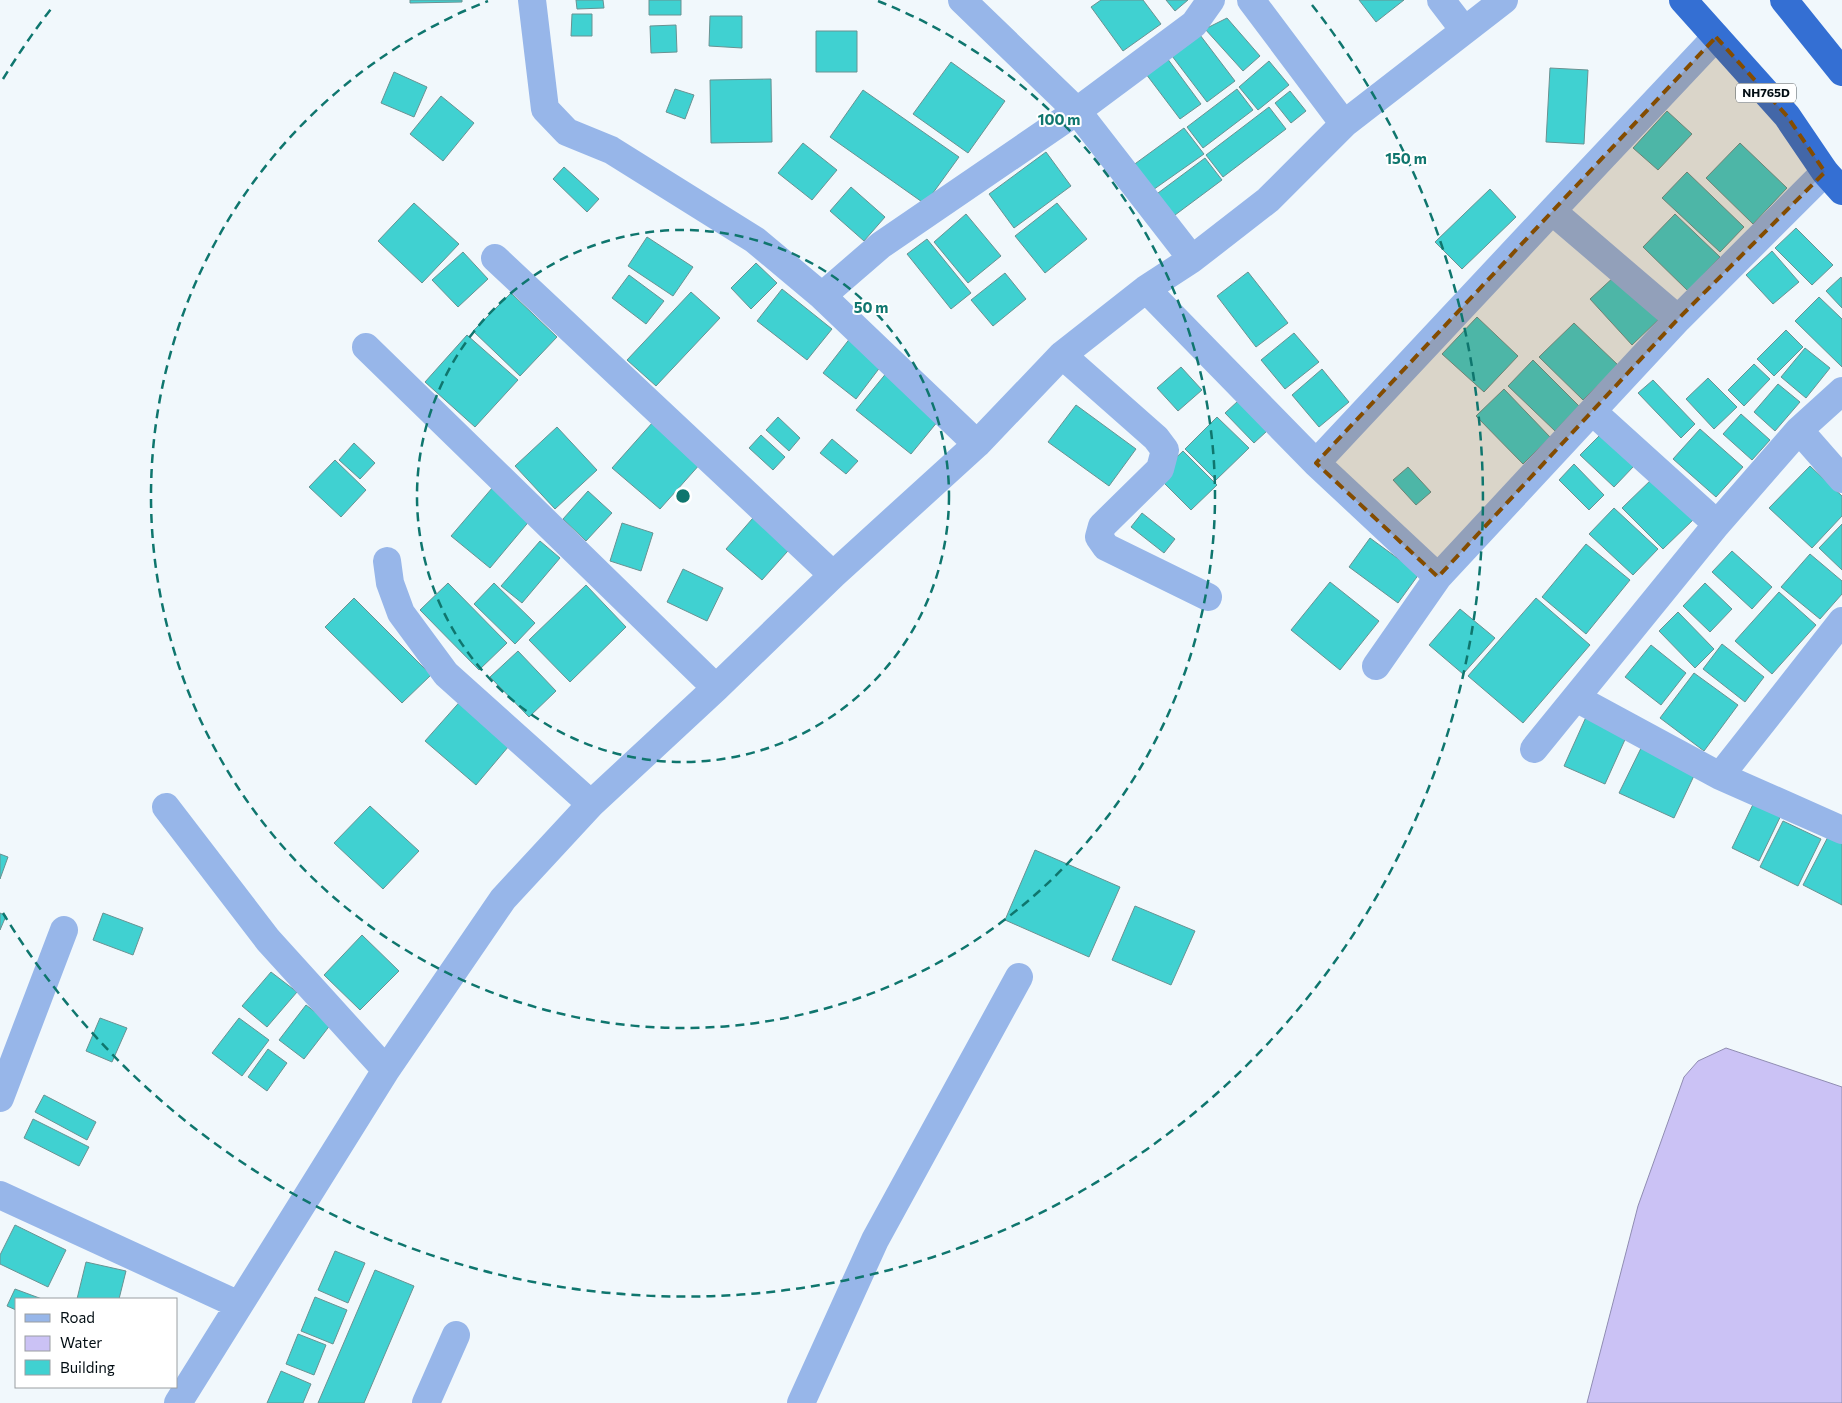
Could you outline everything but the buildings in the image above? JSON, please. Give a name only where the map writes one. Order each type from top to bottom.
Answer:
[{"type":"highway","name":"NH765D","points":[[1683,0],[1787,116],[1833,182]]},
{"type":"highway","points":[[1784,0],[1842,72]]},
{"type":"street","points":[[532,0],[545,109],[567,132],[611,150],[755,240],[822,296],[977,444]]},
{"type":"street","points":[[962,0],[1077,111],[1192,259]]},
{"type":"street","points":[[822,296],[881,245],[1077,111],[1194,24],[1212,0]]},
{"type":"street","points":[[1250,0],[1344,124]]},
{"type":"street","points":[[1441,0],[1464,30]]},
{"type":"street","points":[[178,1403],[386,1070],[503,899],[591,804],[716,688],[833,575],[977,444],[1062,354],[1146,289],[1192,259],[1268,200],[1344,124],[1504,0]]},
{"type":"street","points":[[1316,463],[1716,37]]},
{"type":"street","points":[[1376,666],[1438,578],[1678,319],[1833,182]]},
{"type":"street","points":[[1552,211],[1678,319]]},
{"type":"street","points":[[495,258],[833,575]]},
{"type":"street","points":[[1146,289],[1316,463],[1438,578]]},
{"type":"street","points":[[366,347],[716,688]]},
{"type":"street","points":[[1062,354],[1156,438],[1165,450],[1160,469],[1102,526],[1099,537],[1106,547],[1208,597]]},
{"type":"street","points":[[1534,750],[1717,524],[1799,430],[1842,391]]},
{"type":"street","points":[[1593,412],[1717,524]]},
{"type":"street","points":[[1799,430],[1842,479]]},
{"type":"street","points":[[387,561],[390,583],[401,613],[446,674],[591,804]]},
{"type":"street","points":[[1720,776],[1842,621]]},
{"type":"street","points":[[1576,698],[1720,776],[1842,830]]},
{"type":"street","points":[[166,807],[268,940],[386,1070]]},
{"type":"street","points":[[0,1098],[64,930]]},
{"type":"street","points":[[801,1403],[875,1240],[1019,977]]},
{"type":"street","points":[[0,1195],[240,1305]]},
{"type":"street","points":[[426,1403],[456,1334]]},
{"type":"highlighted area","points":[[1716,37],[1787,116],[1825,172],[1678,319],[1438,577],[1316,463]]},
{"type":"water","points":[[1726,1048],[1842,1087],[1842,1403],[1587,1403],[1638,1206],[1684,1077],[1698,1061]]}]
